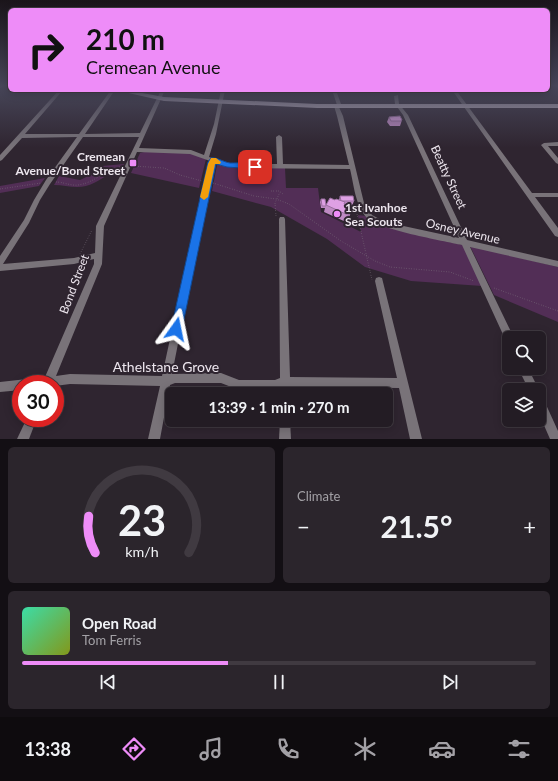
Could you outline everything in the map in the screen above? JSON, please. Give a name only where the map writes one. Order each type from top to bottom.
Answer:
[{"type":"street","points":[[0,159],[47,106]]},
{"type":"street","points":[[0,262],[27,221],[48,182],[100,106]]},
{"type":"street","name":"Bond Street","points":[[51,375],[98,264],[100,226],[130,166],[135,150],[155,106]]},
{"type":"street","points":[[154,439],[207,182],[210,150],[219,106]]},
{"type":"street","name":"Osney Avenue","points":[[338,106],[361,203],[370,217],[383,224],[558,264]]},
{"type":"street","name":"Beatty Street","points":[[401,106],[506,331]]},
{"type":"street","points":[[465,106],[558,234]]},
{"type":"street","points":[[21,136],[142,135]]},
{"type":"street","points":[[279,137],[280,167]]},
{"type":"street","points":[[558,144],[544,145],[558,162]]},
{"type":"street","points":[[135,150],[187,151],[232,166],[352,167]]},
{"type":"street","points":[[530,195],[558,195]]},
{"type":"street","points":[[279,218],[284,387]]},
{"type":"street","points":[[0,268],[74,261],[99,255]]},
{"type":"street","points":[[376,281],[416,439]]},
{"type":"street","name":"Athelstane Grove","points":[[64,380],[166,381],[175,378],[221,378],[239,385],[275,385],[284,382],[403,383]]},
{"type":"street","name":"Athelstane Grove","points":[[0,387],[12,386]]},
{"type":"street","points":[[546,417],[556,439]]},
{"type":"street","points":[[23,439],[28,427]]},
{"type":"street","points":[[285,427],[285,439]]},
{"type":"path","points":[[0,189],[48,182],[60,182],[70,185],[82,184],[114,168],[130,166],[164,168],[180,175],[254,196],[276,199],[299,210],[341,241],[368,257],[390,267],[450,272],[558,311]]},
{"type":"path","points":[[271,191],[280,192],[283,194]]},
{"type":"path","points":[[279,218],[275,206],[276,199],[280,192]]},
{"type":"path","points":[[357,214],[376,281]]},
{"type":"path","points":[[80,254],[92,229]]},
{"type":"path","points":[[466,229],[485,242]]},
{"type":"shaded area","points":[[187,152],[206,159],[199,188],[131,173],[140,153]]},
{"type":"shaded area","points":[[124,164],[121,171],[111,173],[91,185],[74,187],[54,185],[59,176],[80,180],[99,171],[102,166]]},
{"type":"shaded area","points":[[218,164],[241,168],[285,168],[286,188],[318,188],[321,212],[361,232],[358,215],[366,216],[374,222],[463,245],[482,286],[411,281],[365,267],[327,239],[271,207],[212,191]]},
{"type":"shaded area","points":[[45,178],[39,186],[0,193],[0,186]]},
{"type":"shaded area","points":[[470,246],[558,267],[558,322],[494,295]]},
{"type":"building","points":[[400,116],[401,121],[391,121],[389,117]]},
{"type":"building","points":[[340,196],[353,196],[354,201],[341,201]]},
{"type":"building","points":[[330,198],[345,202],[344,204],[352,208],[348,215],[326,205]]},
{"type":"building","points":[[321,199],[325,199],[326,206],[322,206]]},
{"type":"slow traffic","points":[[204,197],[211,164],[213,160],[217,162]]},
{"type":"place","name":"Cremean Avenue/Bond Street","points":[[133,163]]},
{"type":"place","name":"1st Ivanhoe Sea Scouts","points":[[337,214]]},
{"type":"route","points":[[176,329],[212,162],[213,160],[227,165],[255,167]]}]
